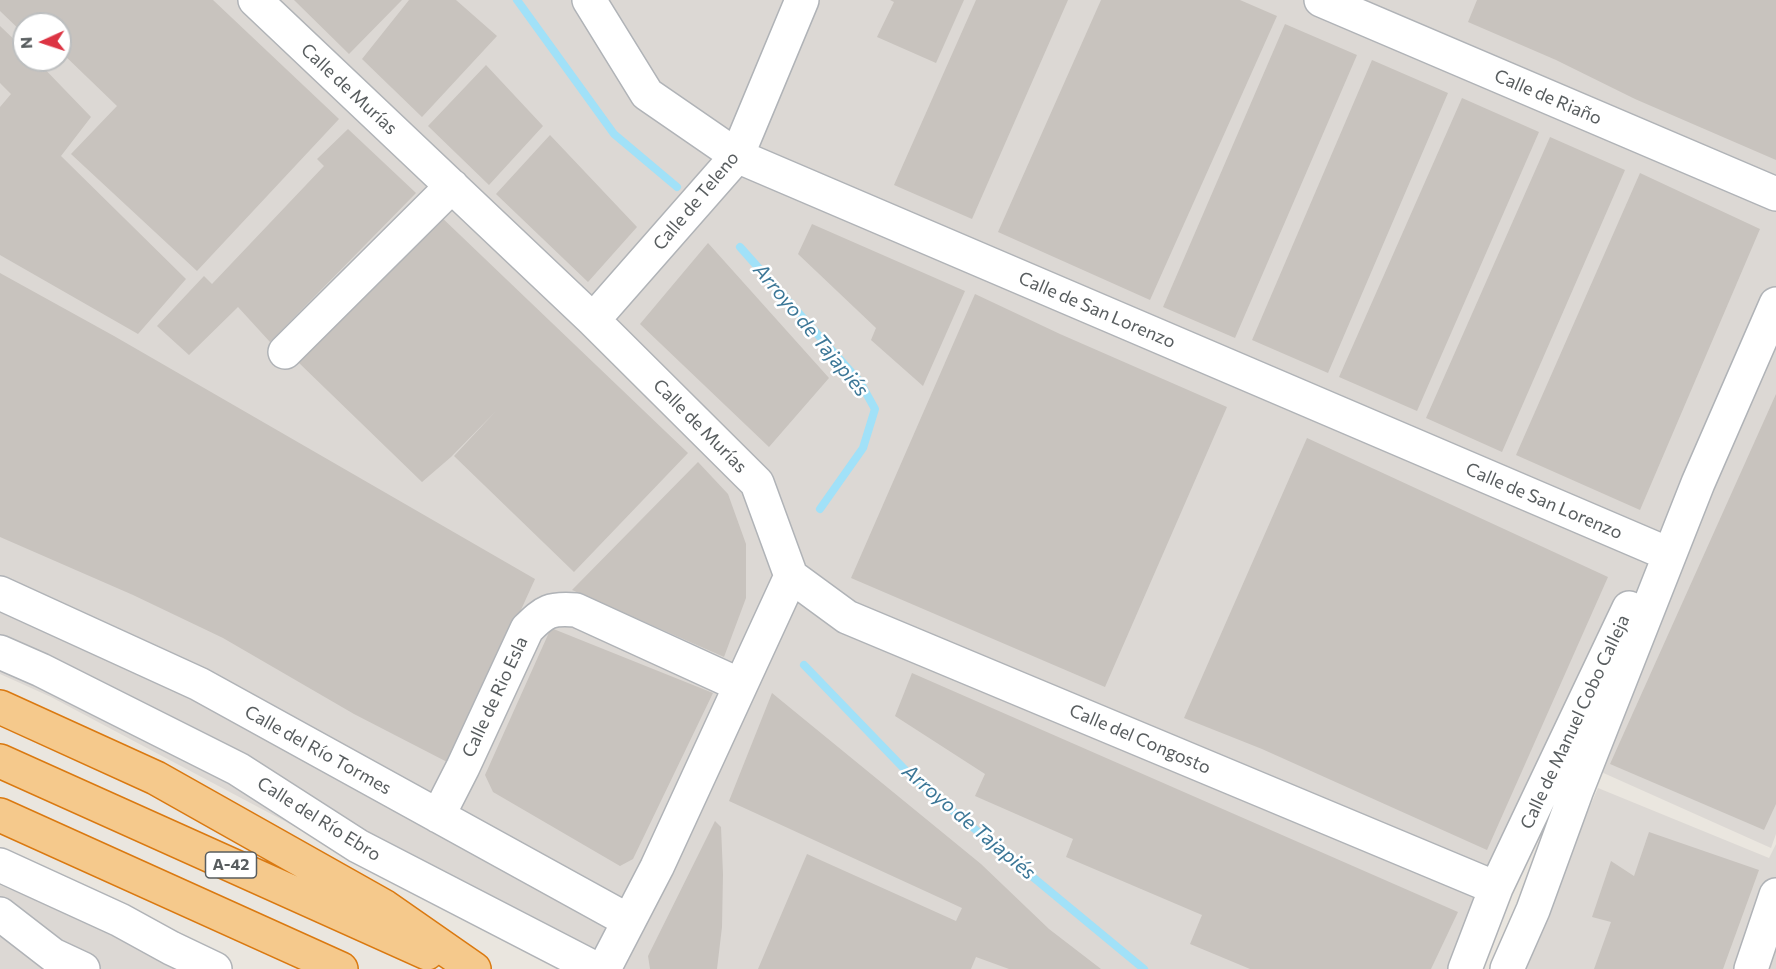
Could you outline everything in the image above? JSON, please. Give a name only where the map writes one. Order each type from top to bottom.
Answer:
[{"type":"highway","points":[[0,707],[156,778],[386,907],[474,969]]},
{"type":"highway","name":"A-42","points":[[0,761],[461,969]]},
{"type":"highway","points":[[0,815],[341,969]]},
{"type":"street","name":"Calle de Murías","points":[[255,0],[593,320],[757,483],[791,576]]},
{"type":"street","name":"Calle de San Lorenzo","points":[[589,0],[647,94],[737,156],[1659,550]]},
{"type":"street","name":"Calle de Teleno","points":[[593,320],[737,156],[802,0]]},
{"type":"street","name":"Calle de Riaño","points":[[1321,0],[1776,194]]},
{"type":"street","points":[[285,352],[452,186]]},
{"type":"street","name":"Calle de Manuel Cobo Calleja","points":[[1506,969],[1533,910],[1576,792],[1698,483],[1776,304]]},
{"type":"street","name":"Calle de Manuel Cobo Calleja","points":[[1465,969],[1496,888],[1611,644],[1659,550],[1698,483]]},
{"type":"street","points":[[604,969],[657,867],[791,576]]},
{"type":"street","name":"Calle del Congosto","points":[[791,576],[847,616],[1496,888]]},
{"type":"street","name":"Calle del Río Tormes","points":[[0,593],[199,684],[629,921]]},
{"type":"street","name":"Calle de Rio Esla","points":[[438,816],[527,629],[542,614],[558,609],[576,610],[740,685]]},
{"type":"street","name":"Calle del Río Ebro","points":[[0,652],[41,670],[238,769],[358,846],[596,969]]},
{"type":"street","points":[[0,677],[41,670]]},
{"type":"street","points":[[0,865],[120,920],[215,969]]},
{"type":"street","points":[[1751,969],[1776,895]]},
{"type":"street","points":[[0,914],[53,962],[82,969]]},
{"type":"shaded area","points":[[0,0],[1776,0],[1776,834],[1771,848],[1570,758],[1478,969],[563,969],[51,697],[0,674]]},
{"type":"shaded area","points":[[1598,788],[1769,858],[1776,844],[1776,969],[1519,969]]},
{"type":"shaded area","points":[[0,885],[195,969],[0,969]]},
{"type":"building","points":[[0,0],[213,0],[339,119],[197,271],[71,154],[117,106],[72,63],[72,12],[12,12],[12,22],[0,11]]},
{"type":"building","points":[[294,0],[402,0],[349,54]]},
{"type":"building","points":[[409,0],[456,0],[497,36],[422,117],[362,59]]},
{"type":"building","points":[[890,0],[964,0],[936,63],[877,37],[894,2]]},
{"type":"building","points":[[976,0],[1068,0],[972,219],[894,185]]},
{"type":"building","points":[[1101,0],[1240,0],[1277,16],[1150,300],[998,232]]},
{"type":"building","points":[[1477,0],[1776,0],[1776,160],[1635,99],[1556,60],[1468,22]]},
{"type":"building","points":[[1285,24],[1357,55],[1235,338],[1163,307]]},
{"type":"building","points":[[0,26],[12,38],[12,72],[48,72],[91,117],[61,156],[186,279],[138,334],[0,255],[0,107],[11,94],[0,83]]},
{"type":"building","points":[[1372,60],[1448,93],[1328,373],[1252,340]]},
{"type":"building","points":[[486,65],[543,126],[489,185],[428,126]]},
{"type":"building","points":[[1462,98],[1539,132],[1417,411],[1339,377]]},
{"type":"building","points":[[348,129],[416,193],[270,342],[238,307],[189,355],[157,326],[204,276],[212,284],[324,166],[317,159]]},
{"type":"building","points":[[550,135],[637,227],[588,282],[496,194]]},
{"type":"building","points":[[1550,137],[1625,170],[1502,452],[1426,418]]},
{"type":"building","points":[[1640,173],[1760,229],[1640,510],[1516,455]]},
{"type":"building","points":[[437,213],[688,453],[574,572],[454,456],[496,411],[451,457],[422,482],[297,361]]},
{"type":"building","points":[[812,224],[965,291],[923,386],[871,340],[876,328],[798,254]]},
{"type":"building","points":[[708,243],[829,378],[769,447],[640,324]]},
{"type":"building","points":[[0,273],[114,336],[535,579],[451,764],[354,714],[223,638],[133,595],[0,537]]},
{"type":"building","points":[[975,294],[1227,407],[1105,687],[851,578]]},
{"type":"building","points":[[1776,394],[1776,804],[1764,830],[1610,764]]},
{"type":"building","points":[[1307,438],[1608,577],[1487,850],[1262,749],[1184,718]]},
{"type":"building","points":[[698,462],[728,494],[746,544],[746,598],[724,657],[572,590]]},
{"type":"building","points":[[551,628],[713,693],[633,859],[620,866],[493,792],[485,775]]},
{"type":"building","points":[[912,673],[1458,912],[1431,969],[1250,969],[1190,944],[1202,915],[1066,857],[1073,839],[975,796],[985,774],[895,716]]},
{"type":"building","points":[[772,693],[981,864],[1049,929],[1101,969],[1009,969],[976,957],[971,969],[758,969],[807,854],[956,921],[962,908],[729,801]]},
{"type":"building","points":[[715,821],[721,827],[723,874],[722,927],[717,969],[650,969],[648,956]]},
{"type":"building","points":[[1649,832],[1759,870],[1723,969],[1594,969],[1611,922],[1592,917],[1611,861],[1634,876]]},
{"type":"waterway","name":"Arroyo de Tajapiés","points":[[517,0],[614,134],[677,187]]},
{"type":"waterway","name":"Arroyo de Tajapiés","points":[[740,247],[860,382],[875,409],[863,448],[820,509]]},
{"type":"waterway","name":"Arroyo de Tajapiés","points":[[804,665],[913,778],[1144,969]]}]
